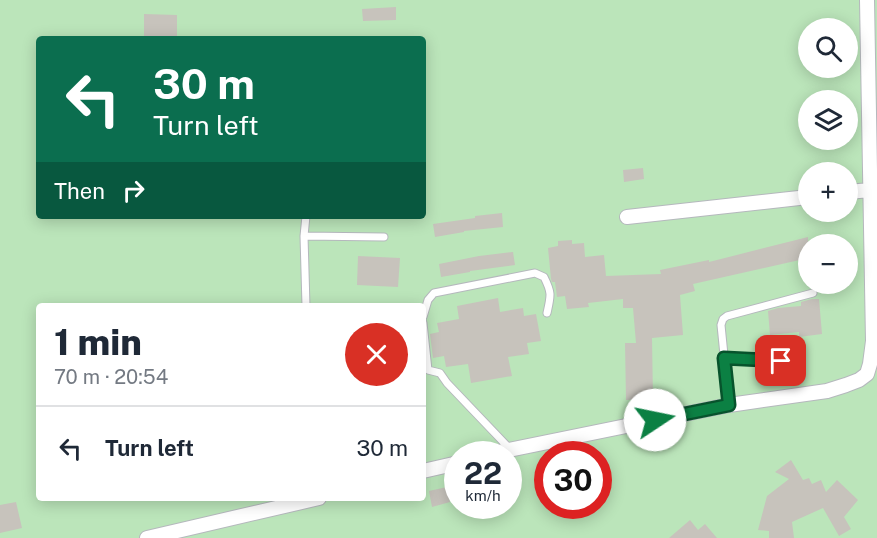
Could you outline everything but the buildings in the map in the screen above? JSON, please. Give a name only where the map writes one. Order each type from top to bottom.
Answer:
[{"type":"street","points":[[522,447],[729,405],[827,391],[859,380],[867,374],[873,341],[867,0]]},
{"type":"street","points":[[858,191],[870,190]]},
{"type":"street","points":[[627,217],[798,198]]},
{"type":"street","points":[[426,470],[444,466]]},
{"type":"street","points":[[147,538],[305,501]]},
{"type":"lane","points":[[306,219],[306,303]]},
{"type":"lane","points":[[304,236],[384,237]]},
{"type":"lane","points":[[426,307],[434,293],[535,273],[544,277],[548,286],[551,296],[547,313]]},
{"type":"lane","points":[[729,405],[721,325],[723,320],[727,316],[809,294]]},
{"type":"lane","points":[[426,351],[428,370],[440,373],[502,441]]},
{"type":"lane","points":[[724,358],[781,361]]},
{"type":"green space","points":[[0,0],[877,0],[877,538],[0,538]]},
{"type":"route","points":[[655,420],[729,405],[724,358],[781,361]]}]
